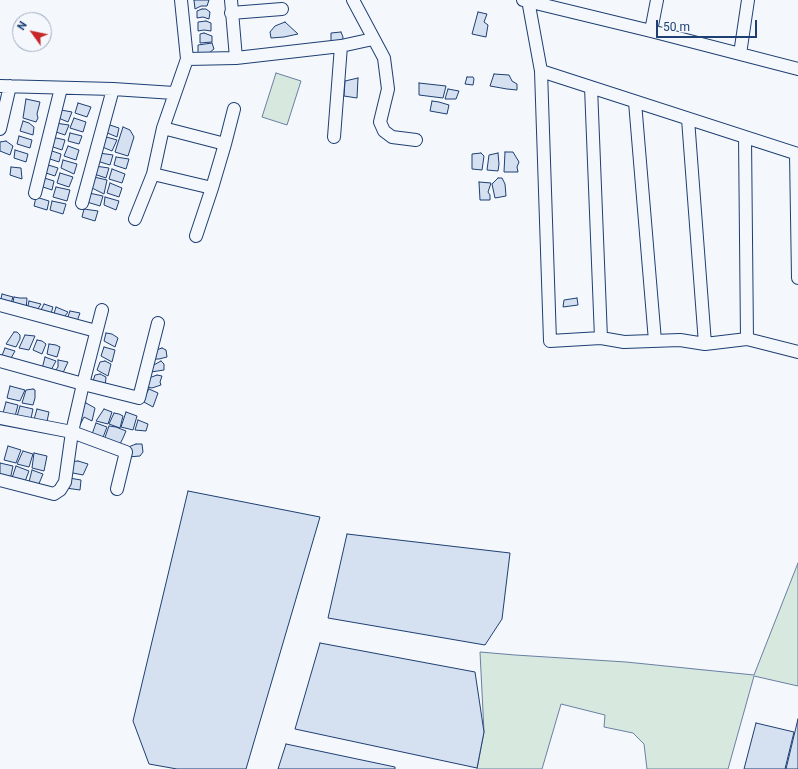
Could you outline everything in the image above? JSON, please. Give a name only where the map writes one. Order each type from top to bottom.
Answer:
[{"type":"street","points":[[135,219],[153,174],[163,128],[186,59],[181,0]]},
{"type":"street","points":[[231,0],[236,58]]},
{"type":"street","points":[[353,0],[384,58],[388,89],[380,122],[384,131],[392,137],[416,140]]},
{"type":"street","points":[[798,70],[526,0],[541,71],[550,341],[601,338],[624,342],[680,340],[705,344],[747,339],[798,352]]},
{"type":"street","points":[[651,31],[657,0]]},
{"type":"street","points":[[740,54],[748,0]]},
{"type":"street","points":[[231,13],[282,10]]},
{"type":"street","points":[[186,59],[236,58],[342,46],[373,39]]},
{"type":"street","points":[[334,137],[342,46]]},
{"type":"street","points":[[541,71],[797,154],[798,278]]},
{"type":"street","points":[[0,129],[5,86],[113,89],[174,93]]},
{"type":"street","points":[[591,87],[601,338]]},
{"type":"street","points":[[35,193],[62,88]]},
{"type":"street","points":[[82,203],[113,89]]},
{"type":"street","points":[[635,102],[655,341]]},
{"type":"street","points":[[196,236],[212,188],[234,109]]},
{"type":"street","points":[[688,119],[705,344]]},
{"type":"street","points":[[163,128],[225,144]]},
{"type":"street","points":[[745,137],[747,339]]},
{"type":"street","points":[[153,174],[212,188]]},
{"type":"street","points":[[0,305],[96,331]]},
{"type":"street","points":[[0,480],[54,494],[60,490],[65,482],[72,432],[82,384],[102,310]]},
{"type":"street","points":[[0,360],[82,384],[139,398],[158,323]]},
{"type":"street","points":[[0,418],[72,432],[126,452],[117,489]]},
{"type":"shaded area","points":[[276,73],[301,81],[287,125],[262,117]]},
{"type":"shaded area","points":[[798,563],[798,686],[754,676],[728,769],[647,769],[644,744],[633,733],[604,727],[605,715],[561,704],[542,769],[477,769],[484,732],[480,652],[626,662],[754,675]]},
{"type":"building","points":[[194,0],[209,0],[207,6],[201,6],[195,9]]},
{"type":"building","points":[[206,9],[210,12],[209,19],[203,17],[197,18],[197,11]]},
{"type":"building","points":[[478,12],[487,14],[484,22],[488,25],[486,37],[472,34]]},
{"type":"building","points":[[206,21],[211,23],[211,31],[198,31],[198,22]]},
{"type":"building","points":[[285,22],[298,34],[271,38],[270,32],[275,26]]},
{"type":"building","points":[[341,32],[343,37],[342,43],[331,44],[331,33]]},
{"type":"building","points":[[204,33],[212,36],[212,42],[200,43],[200,34]]},
{"type":"building","points":[[212,43],[214,49],[209,53],[198,53],[198,45]]},
{"type":"building","points":[[494,74],[509,75],[512,81],[517,84],[517,90],[490,86]]},
{"type":"building","points":[[467,77],[473,77],[473,85],[465,84]]},
{"type":"building","points":[[358,78],[357,98],[344,96],[345,81]]},
{"type":"building","points":[[419,83],[446,86],[443,98],[419,95]]},
{"type":"building","points":[[448,89],[459,91],[456,99],[445,99]]},
{"type":"building","points":[[26,99],[40,102],[36,122],[23,118]]},
{"type":"building","points":[[432,101],[449,105],[447,114],[430,111]]},
{"type":"building","points":[[78,103],[91,107],[87,117],[75,113]]},
{"type":"building","points":[[61,110],[72,112],[68,122],[56,117]]},
{"type":"building","points":[[74,118],[86,122],[83,132],[70,128]]},
{"type":"building","points":[[23,121],[34,127],[33,135],[20,131]]},
{"type":"building","points":[[55,123],[69,125],[65,135],[53,131]]},
{"type":"building","points":[[107,124],[119,128],[117,137],[105,132]]},
{"type":"building","points":[[123,127],[130,130],[134,137],[128,156],[115,152]]},
{"type":"building","points":[[70,133],[82,136],[79,144],[68,141]]},
{"type":"building","points":[[19,136],[32,140],[30,148],[17,144]]},
{"type":"building","points":[[103,136],[117,140],[112,151],[100,146]]},
{"type":"building","points":[[52,137],[65,140],[62,150],[50,146]]},
{"type":"building","points":[[6,141],[13,146],[10,155],[0,151],[0,142]]},
{"type":"building","points":[[68,146],[79,150],[76,160],[64,156]]},
{"type":"building","points":[[15,150],[28,154],[26,162],[14,158]]},
{"type":"building","points":[[49,150],[61,154],[59,162],[47,158]]},
{"type":"building","points":[[505,152],[513,152],[519,162],[517,167],[518,172],[504,172]]},
{"type":"building","points":[[99,153],[113,155],[110,165],[97,161]]},
{"type":"building","points":[[481,153],[484,156],[482,170],[472,169],[472,154]]},
{"type":"building","points":[[498,153],[498,171],[487,170],[489,155]]},
{"type":"building","points":[[116,157],[129,159],[126,169],[114,165]]},
{"type":"building","points":[[63,160],[77,164],[74,174],[61,168]]},
{"type":"building","points":[[45,164],[58,168],[55,176],[43,172]]},
{"type":"building","points":[[95,166],[109,168],[106,178],[94,174]]},
{"type":"building","points":[[11,167],[21,168],[22,179],[10,175]]},
{"type":"building","points":[[112,169],[125,174],[122,183],[109,179]]},
{"type":"building","points":[[60,173],[73,177],[69,187],[57,183]]},
{"type":"building","points":[[41,177],[54,181],[52,190],[40,186]]},
{"type":"building","points":[[94,177],[107,180],[104,194],[90,187]]},
{"type":"building","points":[[498,178],[502,178],[505,184],[506,196],[495,198],[492,184]]},
{"type":"building","points":[[479,182],[491,183],[488,192],[490,195],[490,200],[480,200]]},
{"type":"building","points":[[110,183],[122,188],[119,197],[107,193]]},
{"type":"building","points":[[56,187],[70,190],[67,201],[53,197]]},
{"type":"building","points":[[89,193],[103,196],[100,206],[87,202]]},
{"type":"building","points":[[36,197],[49,201],[47,210],[34,206]]},
{"type":"building","points":[[105,197],[119,201],[116,210],[104,205]]},
{"type":"building","points":[[52,201],[66,204],[63,214],[50,210]]},
{"type":"building","points":[[84,209],[98,211],[95,221],[82,217]]},
{"type":"building","points":[[2,294],[13,297],[10,306],[0,303]]},
{"type":"building","points":[[14,297],[27,298],[26,310],[12,307]]},
{"type":"building","points":[[577,298],[578,305],[563,307],[564,300]]},
{"type":"building","points":[[29,301],[41,304],[36,312],[27,310]]},
{"type":"building","points":[[44,304],[53,307],[50,317],[39,314]]},
{"type":"building","points":[[56,307],[68,312],[62,320],[53,317]]},
{"type":"building","points":[[70,311],[80,313],[76,324],[66,322]]},
{"type":"building","points":[[14,332],[17,332],[20,335],[20,339],[16,347],[6,344]]},
{"type":"building","points":[[106,333],[112,334],[118,338],[115,347],[104,341]]},
{"type":"building","points":[[25,335],[35,336],[29,350],[19,348]]},
{"type":"building","points":[[37,340],[46,344],[42,354],[33,350]]},
{"type":"building","points":[[49,344],[60,347],[57,357],[47,354]]},
{"type":"building","points":[[104,347],[115,350],[112,362],[101,356]]},
{"type":"building","points":[[5,348],[15,351],[10,360],[1,358]]},
{"type":"building","points":[[162,348],[166,350],[167,357],[155,359],[156,350]]},
{"type":"building","points":[[45,357],[56,361],[50,372],[42,369]]},
{"type":"building","points":[[58,360],[68,362],[62,375],[55,371],[58,367]]},
{"type":"building","points":[[105,361],[111,364],[108,376],[97,370],[100,362]]},
{"type":"building","points":[[161,361],[164,364],[164,370],[151,372],[152,366]]},
{"type":"building","points":[[100,374],[106,377],[105,388],[92,384],[95,375]]},
{"type":"building","points":[[157,375],[162,376],[160,382],[161,385],[152,388],[148,387],[149,378]]},
{"type":"building","points":[[10,386],[25,390],[20,401],[7,398]]},
{"type":"building","points":[[149,389],[158,393],[153,407],[142,401]]},
{"type":"building","points":[[26,390],[35,390],[35,398],[33,405],[22,403]]},
{"type":"building","points":[[6,402],[18,405],[14,420],[2,417]]},
{"type":"building","points":[[86,403],[95,408],[92,421],[84,417],[80,425],[78,425],[82,404]]},
{"type":"building","points":[[20,406],[33,409],[30,423],[16,420]]},
{"type":"building","points":[[37,409],[49,412],[46,426],[33,423]]},
{"type":"building","points":[[104,409],[112,412],[108,424],[96,421]]},
{"type":"building","points":[[126,412],[137,416],[133,430],[121,427]]},
{"type":"building","points":[[114,413],[123,416],[120,428],[109,424]]},
{"type":"building","points":[[138,420],[148,424],[146,431],[135,430]]},
{"type":"building","points":[[96,423],[107,427],[102,440],[91,437]]},
{"type":"building","points":[[109,426],[126,431],[119,446],[103,443]]},
{"type":"building","points":[[136,444],[142,444],[143,452],[140,456],[128,457],[126,448]]},
{"type":"building","points":[[8,446],[21,450],[16,463],[4,460]]},
{"type":"building","points":[[23,451],[33,454],[29,467],[17,464]]},
{"type":"building","points":[[34,453],[47,456],[44,471],[32,468]]},
{"type":"building","points":[[78,461],[88,464],[83,475],[68,472],[68,462]]},
{"type":"building","points":[[0,463],[13,466],[10,480],[0,478]]},
{"type":"building","points":[[16,466],[29,471],[24,484],[11,481]]},
{"type":"building","points":[[32,470],[43,474],[38,486],[29,482]]},
{"type":"building","points":[[69,478],[81,480],[80,490],[66,488]]},
{"type":"building","points":[[188,491],[320,517],[246,769],[177,769],[149,764],[133,721]]},
{"type":"building","points":[[347,534],[510,553],[502,619],[485,645],[328,618]]},
{"type":"building","points":[[320,643],[475,672],[484,732],[477,768],[295,729]]},
{"type":"building","points":[[798,719],[798,769],[786,769]]},
{"type":"building","points":[[756,723],[794,732],[785,769],[744,769]]},
{"type":"building","points":[[286,744],[395,767],[395,769],[278,769]]}]
